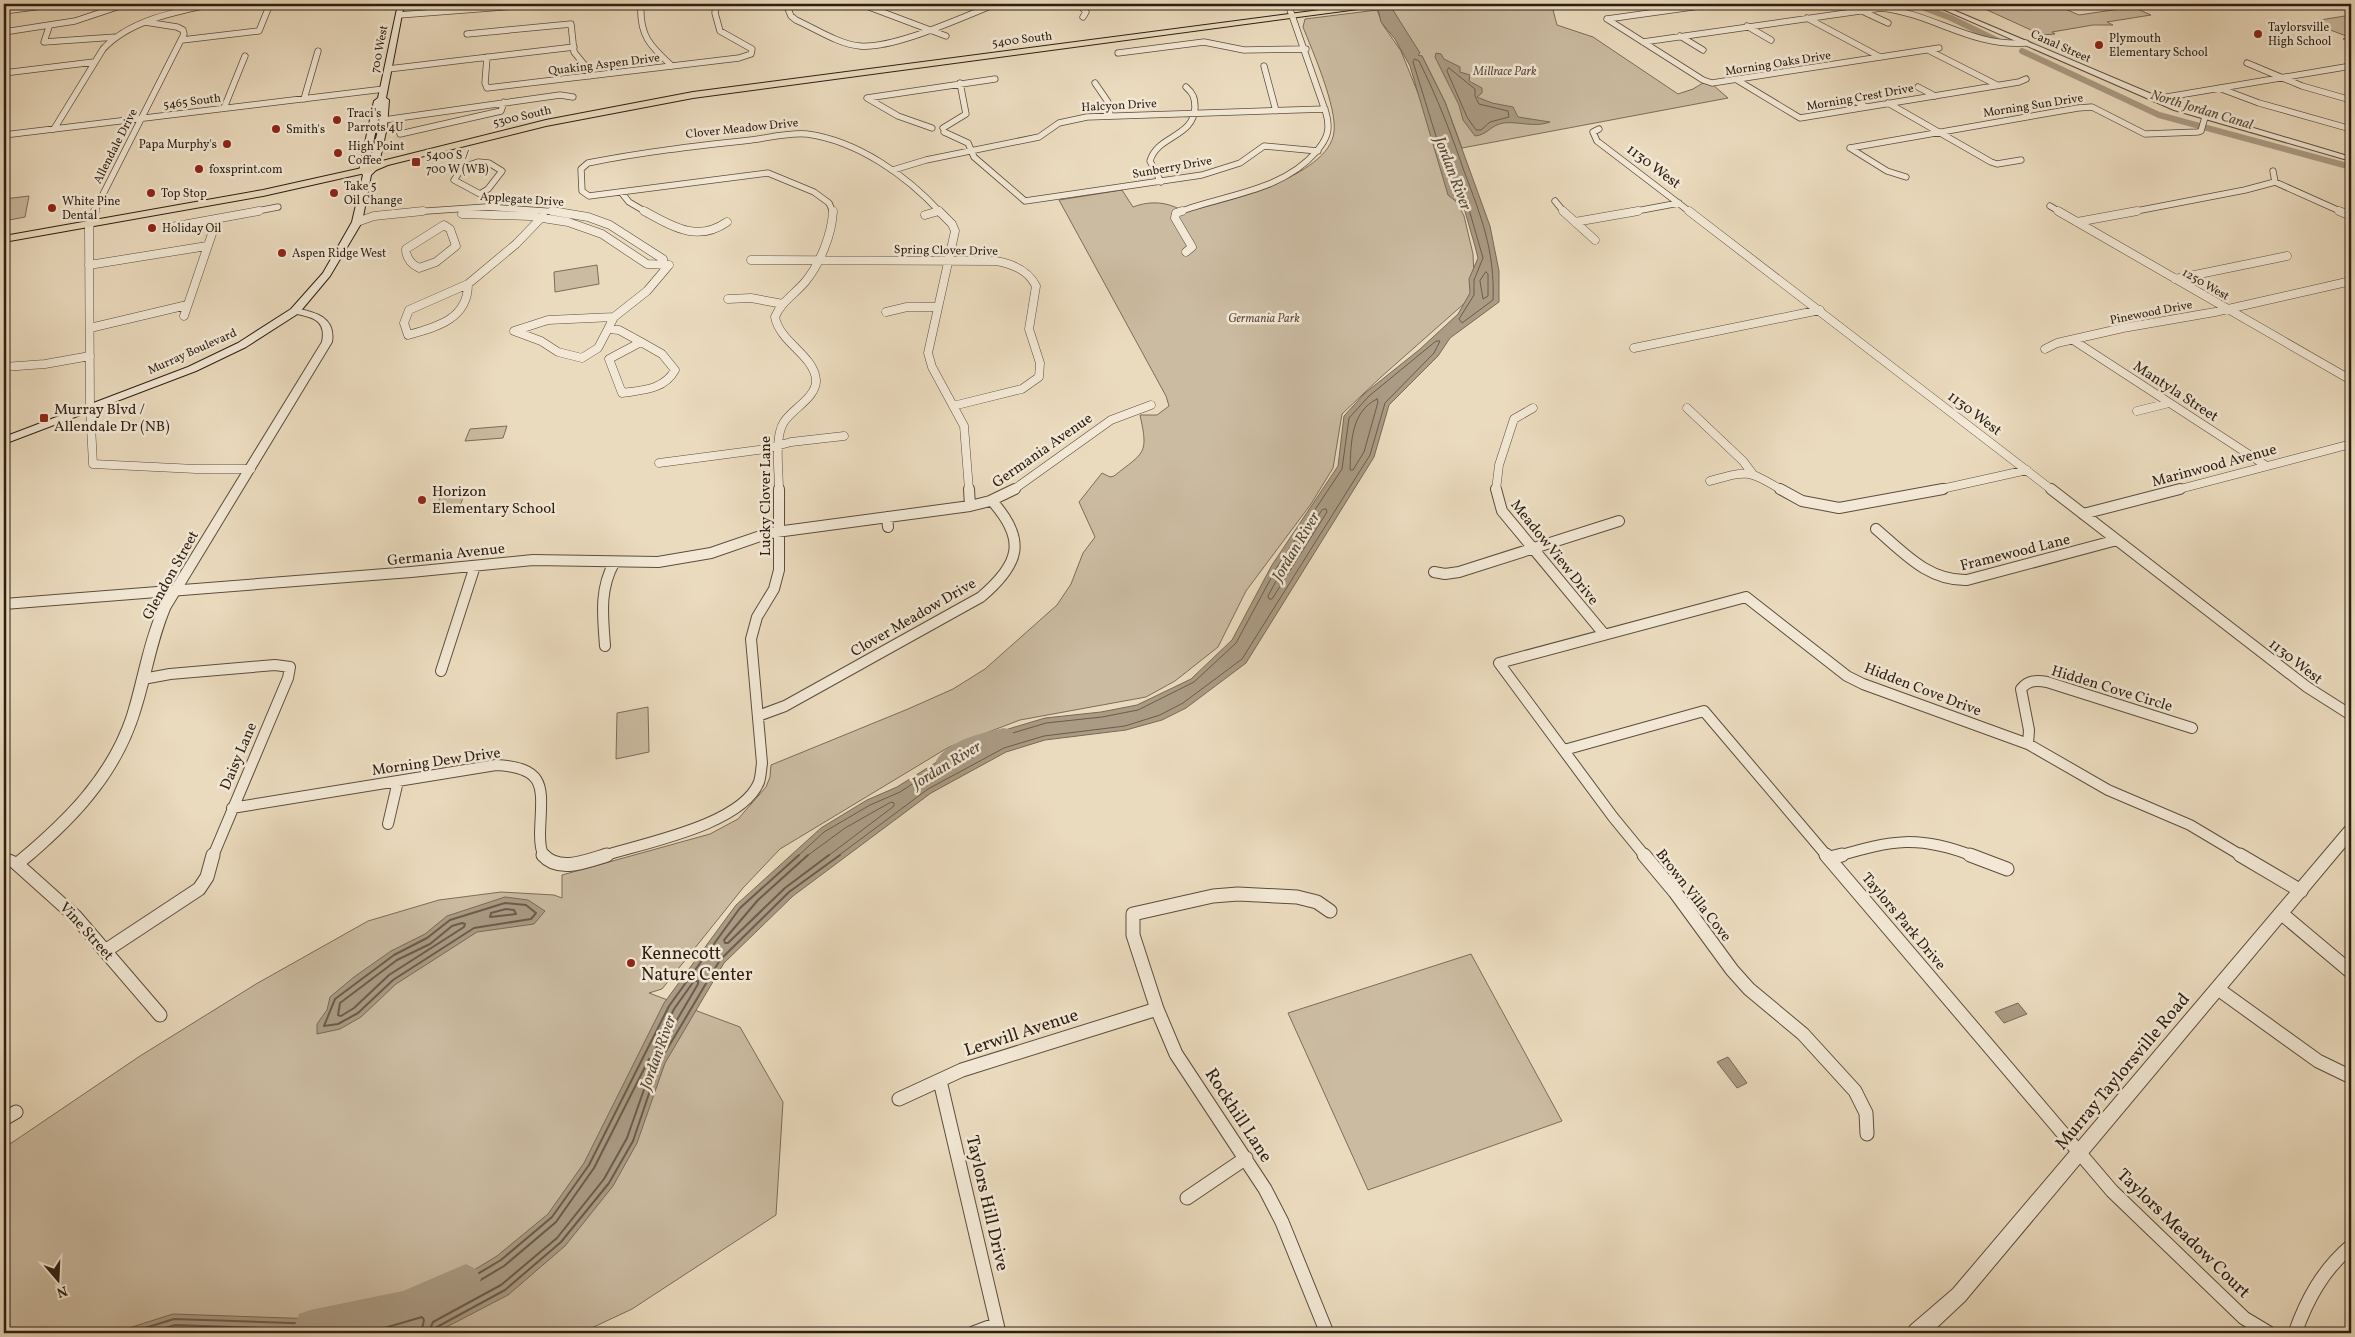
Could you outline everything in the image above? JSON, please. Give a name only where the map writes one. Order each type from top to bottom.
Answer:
[{"type":"main road","name":"700 West","points":[[371,167],[376,111],[378,101],[382,100],[401,4]]},
{"type":"main road","name":"5400 South","points":[[667,99],[1381,4]]},
{"type":"main road","name":"5300 South","points":[[4,239],[91,220],[371,167],[546,123],[667,99]]},
{"type":"main road","name":"700 West","points":[[371,167],[384,120],[385,100],[382,100]]},
{"type":"main road","name":"Murray Boulevard","points":[[4,441],[219,357],[263,333],[295,311],[327,274],[361,221],[371,167]]},
{"type":"main road","name":"5300 South","points":[[4,233],[91,220]]},
{"type":"street","points":[[4,11],[58,4]]},
{"type":"street","points":[[4,32],[50,26],[87,18],[126,4]]},
{"type":"street","points":[[54,129],[94,62],[105,46],[116,37],[145,22],[212,4]]},
{"type":"street","points":[[145,22],[181,28],[184,34],[182,40],[259,31],[270,4]]},
{"type":"street","points":[[399,15],[470,7],[542,4]]},
{"type":"street","points":[[641,4],[645,40],[672,66]]},
{"type":"street","name":"Quaking Aspen Drive","points":[[487,57],[487,88],[744,57],[753,51],[720,31],[715,13],[716,4]]},
{"type":"street","points":[[786,4],[791,16],[796,20],[848,44],[866,46],[885,44],[977,9],[996,4]]},
{"type":"street","points":[[861,4],[946,36]]},
{"type":"street","points":[[962,4],[977,9]]},
{"type":"street","points":[[1079,4],[1086,12],[1083,17]]},
{"type":"street","points":[[1186,252],[1192,247],[1174,218],[1176,213],[1261,187],[1302,166],[1318,151],[1325,140],[1329,128],[1325,109],[1306,49],[1288,4]]},
{"type":"street","name":"Morning Oaks Drive","points":[[1714,4],[1607,19],[1705,81],[1717,83],[1939,48]]},
{"type":"street","name":"Canal Street","points":[[1934,4],[2155,99],[2203,123],[2351,159]]},
{"type":"street","points":[[1643,42],[1860,10],[1896,9],[1911,12],[1988,43],[2012,46],[2026,43]]},
{"type":"street","points":[[1860,10],[1888,23]]},
{"type":"street","points":[[1807,18],[1880,57]]},
{"type":"street","points":[[467,34],[571,24],[576,55],[587,68],[590,76]]},
{"type":"street","points":[[50,26],[44,42],[116,37]]},
{"type":"street","points":[[1747,26],[1771,40]]},
{"type":"street","points":[[1680,36],[1703,50]]},
{"type":"street","name":"Allendale Drive","points":[[182,40],[91,220],[89,266],[92,464],[196,469],[250,469]]},
{"type":"street","points":[[1118,53],[1204,42],[1244,50],[1306,49]]},
{"type":"street","points":[[388,69],[574,47]]},
{"type":"street","points":[[1928,50],[1997,86]]},
{"type":"street","points":[[304,99],[318,51]]},
{"type":"street","points":[[224,108],[245,56]]},
{"type":"street","points":[[4,73],[94,62]]},
{"type":"street","points":[[2247,63],[2312,89],[2351,100]]},
{"type":"street","points":[[1264,66],[1276,111]]},
{"type":"street","points":[[2155,99],[2350,66]]},
{"type":"street","name":"Morning Crest Drive","points":[[1737,80],[1800,118],[1997,86],[2026,78]]},
{"type":"street","points":[[970,150],[964,148],[962,141],[943,130],[898,116],[869,102],[867,98],[995,79]]},
{"type":"street","points":[[943,130],[966,114],[960,83]]},
{"type":"street","points":[[1095,83],[1108,102],[1110,115]]},
{"type":"street","points":[[1162,182],[1151,164],[1151,156],[1158,148],[1189,127],[1196,113],[1194,95],[1186,87]]},
{"type":"street","points":[[1918,87],[1935,96]]},
{"type":"street","points":[[2219,88],[2259,103],[2351,128]]},
{"type":"street","name":"5465 South","points":[[4,135],[384,89]]},
{"type":"street","points":[[384,120],[560,95],[573,97]]},
{"type":"street","points":[[1852,100],[1866,107]]},
{"type":"street","points":[[400,134],[501,111],[504,107],[504,102]]},
{"type":"street","points":[[1888,103],[1997,164],[2021,160]]},
{"type":"street","name":"Morning Sun Drive","points":[[1906,177],[1887,171],[1850,148],[2092,108],[2145,134],[2194,133],[2203,123]]},
{"type":"street","name":"Halcyon Drive","points":[[893,170],[970,150],[1034,139],[1064,122],[1110,115],[1325,109]]},
{"type":"street","points":[[420,130],[423,113]]},
{"type":"street","name":"1130 West","points":[[1599,129],[1593,132],[1593,136],[1598,141],[1820,310],[2307,687],[2351,715]]},
{"type":"street","name":"Clover Meadow Drive","points":[[586,164],[649,151],[805,134],[829,139],[893,170],[907,179],[955,230],[928,345],[928,356],[932,367],[954,406],[964,430],[970,506]]},
{"type":"street","name":"Sunberry Drive","points":[[970,150],[974,157],[1025,201],[1202,175],[1246,160],[1264,146],[1318,151]]},
{"type":"street","points":[[478,162],[489,163],[502,171],[488,189],[480,194],[457,183],[454,178],[467,165],[478,162]]},
{"type":"street","name":"Lucky Clover Lane","points":[[566,865],[710,822],[728,814],[743,803],[755,790],[762,776],[751,639],[756,617],[771,594],[777,580],[780,564],[779,434],[782,424],[812,392],[817,379],[814,368],[777,327],[775,317],[783,304],[807,280],[833,218],[832,206],[822,197],[768,173],[592,196],[584,194],[581,169],[586,164]]},
{"type":"street","points":[[2273,171],[2275,182]]},
{"type":"street","points":[[2077,222],[2214,196],[2275,182],[2351,216]]},
{"type":"street","points":[[621,192],[626,199],[638,208],[684,232],[712,231],[727,222]]},
{"type":"street","points":[[471,214],[480,200],[480,194]]},
{"type":"street","points":[[1555,201],[1560,208],[1595,240]]},
{"type":"street","points":[[1575,222],[1679,203]]},
{"type":"street","name":"1250 West","points":[[2050,206],[2351,380]]},
{"type":"street","name":"Applegate Drive","points":[[361,221],[372,223],[476,207],[549,210],[588,217],[610,225],[663,259],[666,264],[652,266],[592,229],[568,222],[541,217],[471,214],[453,211]]},
{"type":"street","points":[[166,228],[278,208]]},
{"type":"street","points":[[468,284],[468,294],[458,315],[417,333],[408,335],[404,331],[403,327],[409,310],[468,284],[516,244],[549,210]]},
{"type":"street","points":[[444,225],[450,229],[456,246],[427,266],[419,268],[414,266],[406,254],[406,249],[444,225],[453,211]]},
{"type":"street","points":[[925,215],[939,211]]},
{"type":"street","points":[[2343,212],[2351,211]]},
{"type":"street","points":[[184,316],[217,219]]},
{"type":"street","points":[[89,266],[208,246]]},
{"type":"street","points":[[2175,279],[2287,256]]},
{"type":"street","name":"Spring Clover Drive","points":[[751,260],[949,261],[1005,263],[1019,268],[1032,278],[1036,289],[1029,330],[1042,369],[1036,380],[1026,387],[954,406]]},
{"type":"street","points":[[614,317],[568,317],[526,325],[514,331],[541,342],[558,352],[582,358],[598,348],[614,317],[647,291],[666,264]]},
{"type":"street","name":"Pinewood Drive","points":[[2045,349],[2073,340],[2227,309],[2351,281]]},
{"type":"street","points":[[728,299],[751,298],[783,304]]},
{"type":"street","points":[[90,328],[187,305]]},
{"type":"street","points":[[886,312],[907,307],[938,307]]},
{"type":"street","points":[[1634,348],[1820,310]]},
{"type":"street","name":"Glendon Street","points":[[10,861],[77,809],[105,773],[126,735],[158,625],[176,590],[322,352],[328,338],[328,328],[323,320],[313,315],[295,311]]},
{"type":"street","points":[[608,329],[619,330],[641,342],[668,359],[675,370],[661,385],[622,393],[609,359],[641,342]]},
{"type":"street","name":"Mantyla Street","points":[[2073,340],[2264,465]]},
{"type":"street","points":[[4,367],[45,364],[90,356]]},
{"type":"street","points":[[2137,411],[2169,403]]},
{"type":"street","name":"Germania Avenue","points":[[4,604],[545,559],[644,563],[696,557],[758,535],[779,531],[887,522],[992,501],[1013,490],[1106,422],[1123,414],[1151,406]]},
{"type":"street","name":"Meadow View Drive","points":[[1533,408],[1514,419],[1494,482],[1495,499],[1502,511],[1604,634]]},
{"type":"street","points":[[1687,408],[1743,461],[1752,474]]},
{"type":"street","points":[[658,463],[766,450],[791,442],[844,436]]},
{"type":"street","name":"Marinwood Avenue","points":[[2083,514],[2264,465],[2351,444]]},
{"type":"street","points":[[1710,481],[1737,474],[1752,474],[1808,503],[1839,508],[2027,470]]},
{"type":"street","name":"Clover Meadow Drive","points":[[758,716],[785,706],[981,597],[995,586],[1012,563],[1016,542],[1014,531],[1006,516],[992,501]]},
{"type":"street","points":[[1434,572],[1446,574],[1459,572],[1618,521]]},
{"type":"street","name":"Framewood Lane","points":[[1876,529],[1929,573],[1949,581],[1976,578],[2118,540]]},
{"type":"street","points":[[606,646],[602,592],[607,574],[614,563]]},
{"type":"street","points":[[441,671],[475,566]]},
{"type":"street","name":"Hidden Cove Drive","points":[[1499,663],[1746,597],[1847,676],[1863,684],[2028,744],[2108,790],[2190,825],[2301,891]]},
{"type":"street","name":"Brown Villa Cove","points":[[1499,663],[1613,817],[1675,892],[1732,970],[1749,989],[1803,1034],[1855,1090],[1866,1113],[1867,1134]]},
{"type":"street","name":"Daisy Lane","points":[[105,951],[198,889],[207,877],[213,855],[288,678],[290,667],[281,665],[170,674],[143,679]]},
{"type":"street","name":"Hidden Cove Circle","points":[[2028,744],[2029,730],[2022,689],[2027,683],[2037,681],[2192,728]]},
{"type":"street","name":"Taylors Park Drive","points":[[1564,750],[1704,711],[2079,1153]]},
{"type":"street","name":"Morning Dew Drive","points":[[232,808],[496,765],[517,766],[528,770],[537,777],[541,786],[542,853],[549,861],[566,865]]},
{"type":"street","points":[[388,824],[398,781]]},
{"type":"street","name":"Murray Taylorsville Road","points":[[1917,1333],[1959,1295],[2351,830]]},
{"type":"street","points":[[1830,858],[1888,843],[1917,841],[1939,844],[2007,869]]},
{"type":"street","name":"Vine Street","points":[[10,861],[53,894],[160,1015]]},
{"type":"street","name":"Rockhill Lane","points":[[1327,1333],[1282,1222],[1246,1158],[1176,1054],[1157,1008],[1134,935],[1133,914],[1213,896],[1238,894],[1297,897],[1317,902],[1330,911]]},
{"type":"street","points":[[2282,914],[2351,972]]},
{"type":"street","points":[[2218,989],[2318,1061],[2351,1077]]},
{"type":"street","name":"Lerwill Avenue","points":[[899,1100],[962,1070],[1157,1008]]},
{"type":"street","name":"Taylors Hill Drive","points":[[940,1081],[998,1329]]},
{"type":"street","points":[[4,1119],[16,1112]]},
{"type":"street","name":"Taylors Meadow Court","points":[[2079,1153],[2112,1191],[2237,1311],[2269,1333]]},
{"type":"street","points":[[1187,1198],[1246,1158]]},
{"type":"street","points":[[2295,1333],[2311,1292],[2328,1268],[2351,1246]]},
{"type":"street","points":[[973,1333],[998,1329]]},
{"type":"green space","name":"Millrace Park","points":[[1413,4],[1566,4],[1553,10],[1557,25],[1593,37],[1678,94],[1703,83],[1713,85],[1728,98],[1462,148],[1445,102],[1422,56],[1417,55],[1391,7]]},
{"type":"green space","points":[[1974,4],[2054,4],[2079,15],[2133,7],[2151,15],[2107,22],[2113,25],[2093,25],[2052,32],[2055,34],[2042,35]]},
{"type":"green space","name":"Germania Park","points":[[1377,10],[1383,25],[1401,51],[1424,108],[1443,176],[1464,216],[1473,254],[1475,294],[1342,414],[1333,468],[1311,504],[1246,591],[1218,647],[1175,681],[1146,697],[1020,720],[949,747],[780,849],[743,888],[662,989],[649,993],[740,1027],[783,1102],[776,1215],[632,1309],[581,1333],[4,1333],[4,1148],[140,1056],[256,984],[368,921],[439,900],[501,892],[554,895],[562,898],[562,875],[710,834],[738,819],[766,787],[770,777],[771,765],[953,689],[985,669],[1057,605],[1071,584],[1083,553],[1095,537],[1079,502],[1102,473],[1110,477],[1114,476],[1142,452],[1144,438],[1140,415],[1157,415],[1169,406],[1166,396],[1059,200],[1122,190],[1133,207],[1147,203],[1160,203],[1185,212],[1247,195],[1294,175],[1314,162],[1328,148],[1334,132],[1334,121],[1328,94],[1303,27],[1305,19]]},
{"type":"green space","points":[[2351,15],[2351,39],[2343,39],[2349,37],[2317,25],[2314,21]]},
{"type":"green space","points":[[29,196],[25,217],[4,221],[4,199]]},
{"type":"green space","points":[[597,265],[599,284],[555,292],[554,272]]},
{"type":"green space","points":[[507,426],[503,438],[465,441],[470,429]]},
{"type":"green space","points":[[465,492],[460,506],[444,507],[439,500],[442,494]]},
{"type":"green space","points":[[648,707],[649,752],[616,759],[617,713]]},
{"type":"green space","points":[[1471,954],[1562,1121],[1368,1190],[1288,1013]]},
{"type":"water","points":[[1373,4],[1388,4],[1391,7],[1420,53],[1418,55],[1422,56],[1445,102],[1490,226],[1499,271],[1499,302],[1450,338],[1438,356],[1389,405],[1374,457],[1246,663],[1186,708],[1162,720],[1126,730],[1045,740],[1006,752],[931,793],[793,896],[724,963],[665,1063],[637,1143],[613,1186],[565,1246],[508,1295],[435,1333],[113,1333],[173,1314],[345,1320],[436,1293],[497,1256],[548,1214],[584,1163],[664,1003],[736,905],[821,828],[867,800],[897,787],[940,760],[1005,730],[1045,718],[1101,712],[1137,705],[1191,679],[1232,640],[1272,565],[1338,466],[1344,416],[1365,393],[1419,350],[1458,314],[1470,293],[1469,279],[1478,258],[1464,208],[1448,195],[1410,66],[1395,39],[1381,22],[1378,9]]},
{"type":"water","points":[[1436,53],[1441,54],[1444,59],[1460,67],[1460,72],[1470,75],[1469,81],[1482,88],[1482,93],[1477,97],[1492,103],[1513,107],[1518,117],[1550,122],[1544,124],[1503,123],[1483,134],[1475,136],[1463,120],[1459,105],[1435,57]]},
{"type":"water","points":[[505,897],[528,900],[545,911],[534,924],[477,932],[396,984],[361,1017],[340,1029],[317,1034],[317,1024],[327,1010],[330,997],[354,977],[391,951],[425,934],[447,916]]},
{"type":"water","points":[[2018,1003],[2027,1014],[2004,1023],[1995,1012]]},
{"type":"water","points":[[1728,1057],[1747,1083],[1737,1088],[1717,1062]]},
{"type":"waterway","name":"North Jordan Canal","points":[[1914,4],[1951,18],[1998,41]]},
{"type":"waterway","name":"North Jordan Canal","points":[[2022,51],[2159,115],[2351,167]]},
{"type":"waterway","name":"Jordan River","points":[[947,761],[974,743],[1004,736]]},
{"type":"waterway","name":"Jordan River","points":[[310,1325],[404,1306],[466,1279]]},
{"type":"place","name":"Taylorsville High School","points":[[2258,34]]},
{"type":"place","name":"Plymouth Elementary School","points":[[2099,45]]},
{"type":"place","name":"Traci's Parrots 4U","points":[[337,120]]},
{"type":"place","name":"Smith's","points":[[276,129]]},
{"type":"place","name":"Papa Murphy's","points":[[227,144]]},
{"type":"place","name":"High Point Coffee","points":[[338,153]]},
{"type":"place","name":"5400 S / 700 W (WB)","points":[[416,162]]},
{"type":"place","name":"foxsprint.com","points":[[199,169]]},
{"type":"place","name":"Top Stop","points":[[151,193]]},
{"type":"place","name":"Take 5 Oil Change","points":[[334,193]]},
{"type":"place","name":"White Pine Dental","points":[[52,208]]},
{"type":"place","name":"Holiday Oil","points":[[152,228]]},
{"type":"place","name":"Aspen Ridge West","points":[[282,253]]},
{"type":"place","name":"Murray Blvd / Allendale Dr (NB)","points":[[44,418]]},
{"type":"place","name":"Horizon Elementary School","points":[[422,500]]},
{"type":"place","name":"Kennecott Nature Center","points":[[631,963]]}]
